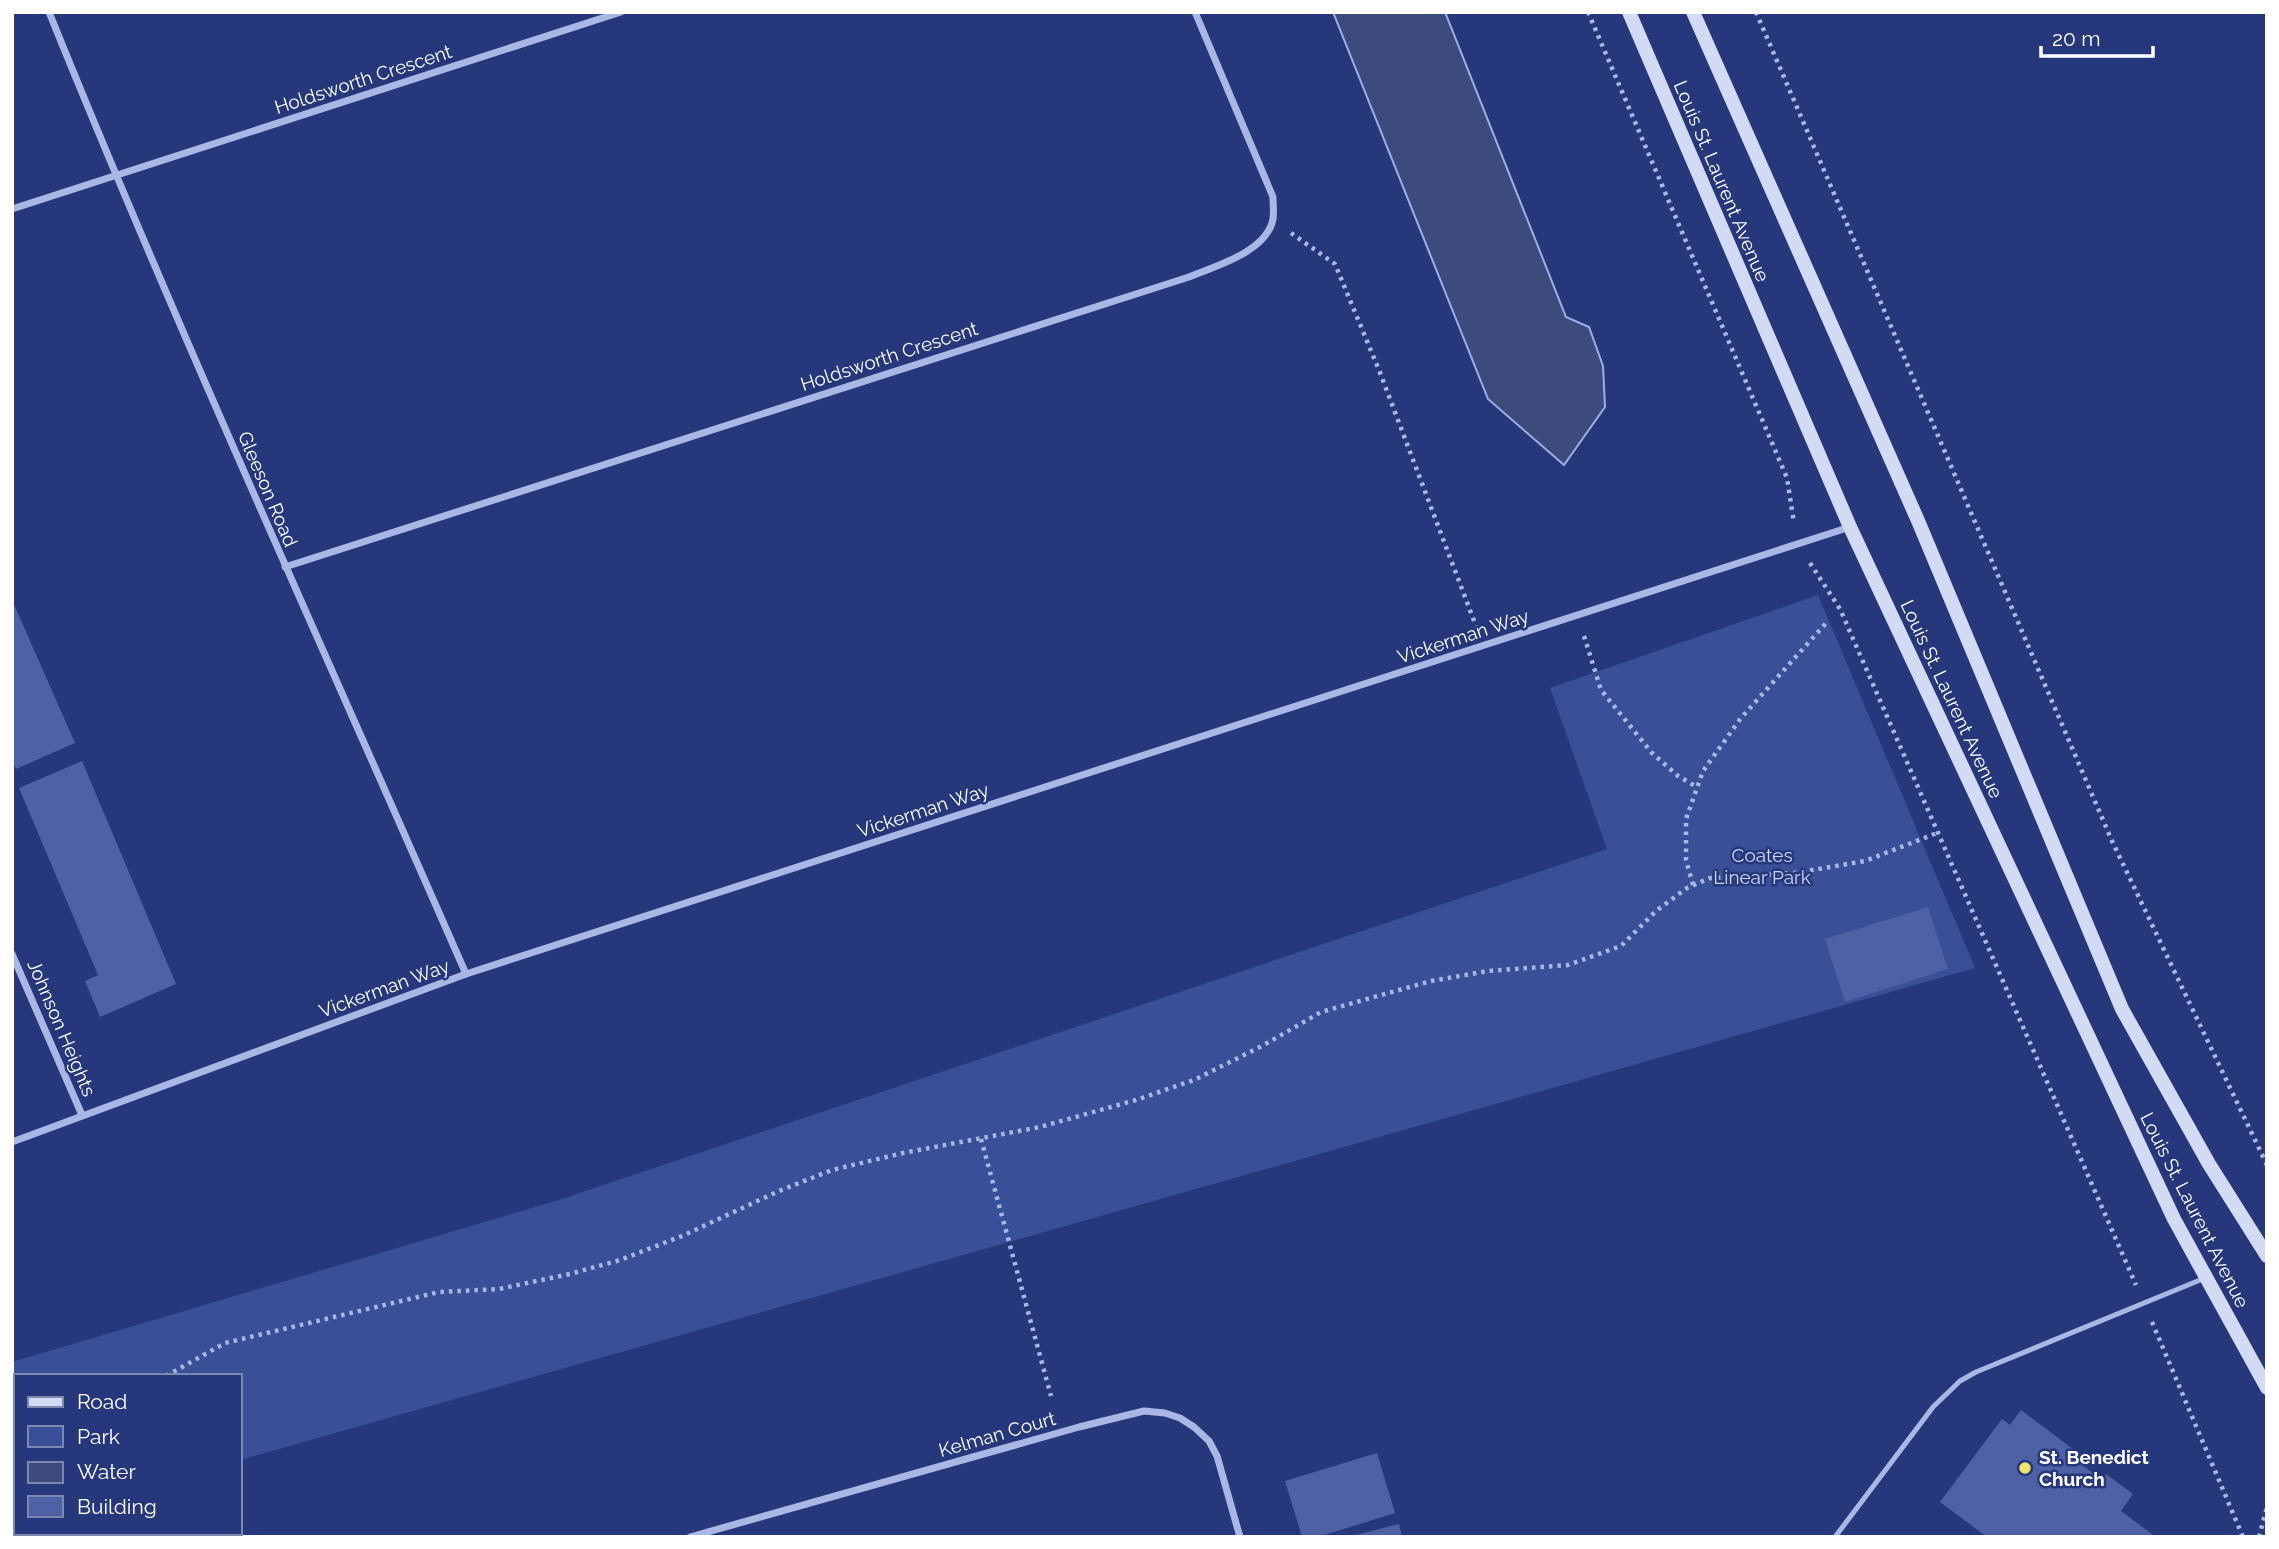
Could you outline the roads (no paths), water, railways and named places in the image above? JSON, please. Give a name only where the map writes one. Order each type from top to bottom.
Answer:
[{"type":"main road","name":"Louis St. Laurent Avenue","points":[[1629,12],[1850,527],[2174,1219],[2267,1388]]},
{"type":"main road","name":"Louis St. Laurent Avenue","points":[[1693,12],[1919,523],[2122,1009],[2208,1164],[2267,1256]]},
{"type":"street","name":"Gleeson Road","points":[[49,12],[115,176],[466,974]]},
{"type":"street","name":"Holdsworth Crescent","points":[[115,176],[621,12]]},
{"type":"street","name":"Holdsworth Crescent","points":[[285,567],[1189,277],[1244,254],[1266,234],[1273,221],[1273,197],[1195,12]]},
{"type":"street","points":[[12,209],[115,176]]},
{"type":"street","name":"Vickerman Way","points":[[12,1142],[466,974],[1850,527]]},
{"type":"street","name":"Johnson Heights","points":[[12,954],[82,1115]]},
{"type":"street","name":"Kelman Court","points":[[690,1537],[710,1534],[1066,1430],[1144,1411],[1180,1418],[1209,1441],[1217,1456],[1240,1537]]},
{"type":"lane","points":[[1835,1537],[1933,1406],[1960,1381],[1976,1371],[2205,1278]]},
{"type":"water","points":[[1333,12],[1445,12],[1566,317],[1589,327],[1603,366],[1605,407],[1564,465],[1488,399]]},
{"type":"place","name":"St. Benedict Church","points":[[2025,1468]]},
{"type":"park label","name":"Coates Linear Park","points":[[1762,866]]}]
